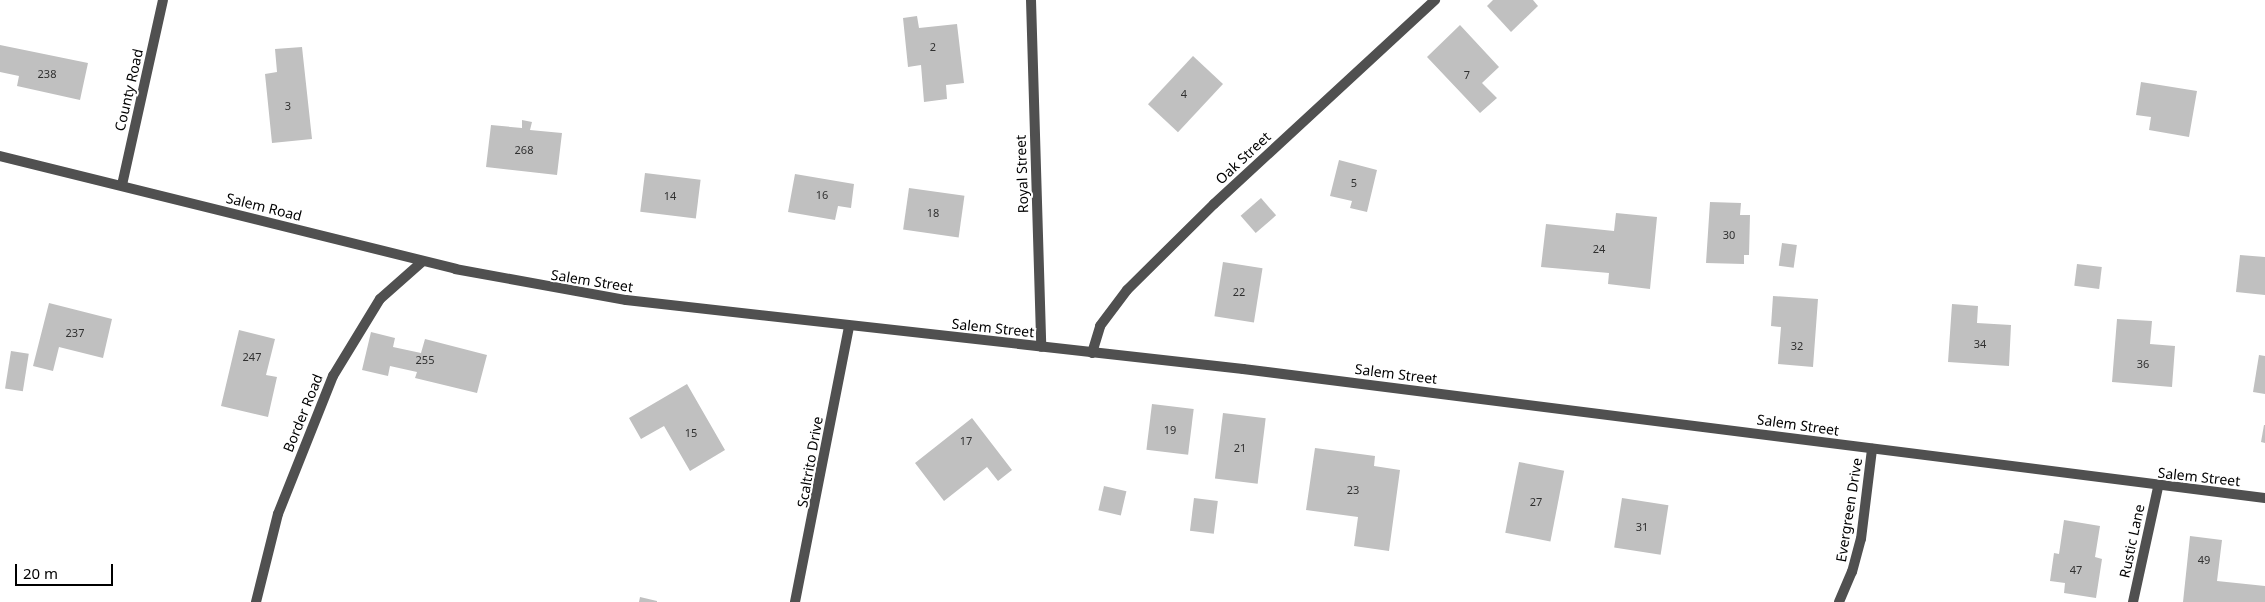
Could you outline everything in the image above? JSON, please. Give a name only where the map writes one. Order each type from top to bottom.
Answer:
[{"type":"street","name":"County Road","points":[[122,186],[163,0]]},
{"type":"street","name":"Royal Street","points":[[1031,0],[1040,347]]},
{"type":"street","name":"Oak Street","points":[[1092,353],[1100,326],[1127,290],[1434,0]]},
{"type":"street","name":"Salem Road","points":[[0,156],[424,261],[522,283]]},
{"type":"street","name":"Border Road","points":[[256,602],[278,514],[333,376],[380,299],[424,261]]},
{"type":"street","name":"Salem Street","points":[[522,283],[626,300],[1092,353],[1872,449],[2158,487],[2265,498]]},
{"type":"street","name":"Scaltrito Drive","points":[[795,602],[849,326]]},
{"type":"street","name":"Evergreen Drive","points":[[1839,602],[1852,572],[1861,539],[1872,449]]},
{"type":"street","name":"Rustic Lane","points":[[2133,602],[2158,487]]},
{"type":"building","points":[[1493,0],[1533,0],[1538,6],[1511,32],[1487,6]]},
{"type":"building","points":[[917,16],[919,28],[957,24],[964,83],[946,85],[947,99],[924,102],[921,65],[908,67],[903,18]]},
{"type":"building","points":[[1460,25],[1499,67],[1482,83],[1497,98],[1480,113],[1427,57]]},
{"type":"building","points":[[0,45],[88,63],[80,100],[17,86],[19,76],[0,72]]},
{"type":"building","points":[[302,47],[312,139],[272,143],[265,74],[277,72],[275,49]]},
{"type":"building","points":[[1193,56],[1223,84],[1178,132],[1148,104]]},
{"type":"building","points":[[2141,82],[2197,91],[2189,137],[2149,130],[2151,117],[2136,115]]},
{"type":"building","points":[[522,120],[532,122],[530,130],[562,133],[557,175],[486,167],[491,125],[522,128]]},
{"type":"building","points":[[1339,160],[1377,170],[1367,212],[1350,208],[1352,201],[1330,196]]},
{"type":"building","points":[[645,173],[701,180],[696,219],[640,212]]},
{"type":"building","points":[[795,174],[854,184],[851,208],[838,206],[835,220],[788,212]]},
{"type":"building","points":[[909,188],[964,196],[959,237],[903,230]]},
{"type":"building","points":[[1261,198],[1276,215],[1256,233],[1241,216]]},
{"type":"building","points":[[1710,202],[1741,203],[1740,215],[1750,215],[1749,255],[1744,255],[1744,264],[1706,263]]},
{"type":"building","points":[[1616,213],[1657,217],[1650,289],[1608,284],[1609,273],[1541,267],[1546,224],[1614,231]]},
{"type":"building","points":[[1782,243],[1797,245],[1794,268],[1779,266]]},
{"type":"building","points":[[2240,255],[2265,257],[2265,295],[2236,292]]},
{"type":"building","points":[[1223,262],[1263,268],[1254,323],[1214,316]]},
{"type":"building","points":[[2077,264],[2102,267],[2099,289],[2074,286]]},
{"type":"building","points":[[1773,296],[1818,299],[1813,367],[1778,364],[1781,327],[1771,326]]},
{"type":"building","points":[[49,303],[112,319],[103,358],[59,347],[53,371],[33,366]]},
{"type":"building","points":[[1952,304],[1978,306],[1977,323],[2011,325],[2009,366],[1948,362]]},
{"type":"building","points":[[2117,319],[2152,321],[2150,344],[2175,346],[2172,387],[2112,382]]},
{"type":"building","points":[[239,330],[275,339],[266,375],[277,377],[268,417],[221,406]]},
{"type":"building","points":[[371,332],[395,338],[393,347],[421,353],[425,339],[487,355],[477,393],[415,378],[417,372],[390,366],[388,376],[362,370]]},
{"type":"building","points":[[11,351],[29,354],[23,391],[5,389]]},
{"type":"building","points":[[2259,355],[2265,356],[2265,394],[2253,392]]},
{"type":"building","points":[[687,384],[725,450],[690,471],[664,426],[641,439],[629,418]]},
{"type":"building","points":[[1152,404],[1194,409],[1188,455],[1146,450]]},
{"type":"building","points":[[1223,413],[1266,418],[1258,484],[1215,479]]},
{"type":"building","points":[[972,418],[1012,470],[998,481],[987,467],[944,501],[915,463]]},
{"type":"building","points":[[2265,425],[2265,443],[2261,442]]},
{"type":"building","points":[[1315,448],[1375,456],[1374,466],[1400,470],[1389,551],[1354,546],[1358,517],[1306,510]]},
{"type":"building","points":[[1519,462],[1564,471],[1550,541],[1505,533]]},
{"type":"building","points":[[1104,486],[1126,491],[1121,516],[1098,510]]},
{"type":"building","points":[[1194,498],[1218,501],[1214,534],[1190,531]]},
{"type":"building","points":[[1622,498],[1668,505],[1661,555],[1614,547]]},
{"type":"building","points":[[2064,520],[2100,526],[2095,557],[2102,559],[2096,598],[2064,593],[2065,583],[2050,581],[2054,553],[2059,554]]},
{"type":"building","points":[[2190,536],[2222,540],[2217,581],[2265,586],[2265,602],[2183,602]]},
{"type":"building","points":[[640,597],[657,601],[657,602],[639,602]]}]
